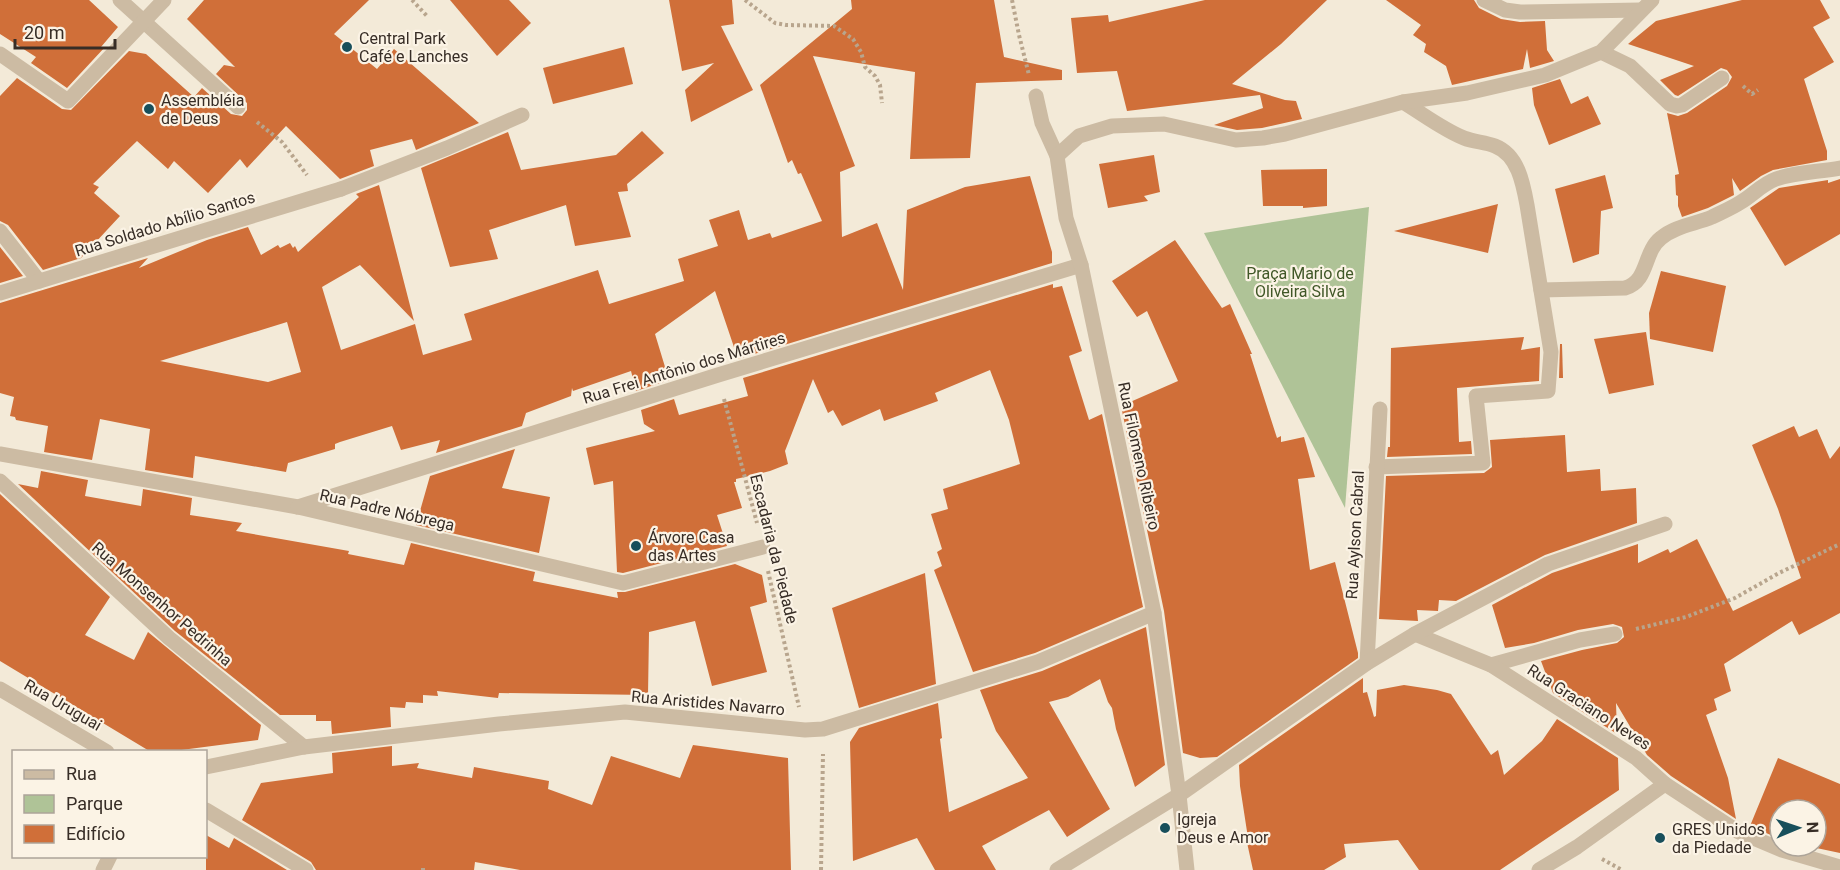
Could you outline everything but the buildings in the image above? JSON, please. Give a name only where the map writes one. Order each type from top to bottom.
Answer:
[{"type":"street","points":[[120,0],[238,107]]},
{"type":"street","points":[[0,54],[68,101],[164,0]]},
{"type":"street","points":[[1484,0],[1505,10],[1520,12],[1640,10]]},
{"type":"street","points":[[1057,156],[1079,136],[1112,126],[1164,124],[1236,140],[1263,138],[1403,102],[1467,93],[1545,75],[1601,52],[1652,0]]},
{"type":"street","points":[[1601,52],[1630,66],[1670,104],[1677,106],[1722,78]]},
{"type":"street","name":"Rua Filomeno Ribeiro","points":[[1036,96],[1042,123],[1057,156],[1066,218],[1081,265],[1154,613],[1187,870]]},
{"type":"street","points":[[1376,467],[1483,463],[1476,396],[1548,391],[1551,352],[1523,184],[1514,161],[1504,150],[1464,138],[1403,102]]},
{"type":"street","name":"Rua Soldado Abílio Santos","points":[[0,293],[341,189],[447,148],[522,115]]},
{"type":"street","points":[[1542,290],[1625,288],[1634,285],[1639,280],[1653,247],[1671,231],[1710,218],[1741,202],[1775,179],[1840,168]]},
{"type":"street","points":[[0,231],[39,281]]},
{"type":"street","name":"Rua Frei Antônio dos Mártires","points":[[298,507],[718,375],[1081,265]]},
{"type":"street","name":"Rua Aylson Cabral","points":[[1367,663],[1380,409]]},
{"type":"street","name":"Rua Padre Nóbrega","points":[[0,454],[298,507],[622,582],[763,547]]},
{"type":"street","name":"Rua Monsenhor Pedrinha","points":[[0,481],[169,639],[304,747]]},
{"type":"street","points":[[1057,870],[1179,795],[1367,663],[1415,634],[1548,564],[1665,524]]},
{"type":"street","name":"Rua Aristides Navarro","points":[[207,767],[304,747],[626,712],[805,730],[823,729],[1038,662],[1154,613]]},
{"type":"street","name":"Rua Graciano Neves","points":[[1415,634],[1491,665],[1636,758],[1665,784],[1737,831],[1782,850],[1840,867]]},
{"type":"street","points":[[1491,665],[1580,640],[1615,634]]},
{"type":"street","name":"Rua Uruguai","points":[[0,689],[104,750]]},
{"type":"street","points":[[1539,870],[1577,847],[1665,784]]},
{"type":"street","points":[[207,811],[306,870]]},
{"type":"path","points":[[412,0],[427,16]]},
{"type":"path","points":[[745,0],[776,23],[834,26],[854,39],[865,67],[875,76],[880,86],[882,103]]},
{"type":"path","points":[[1012,0],[1018,35],[1036,96]]},
{"type":"path","points":[[238,107],[282,142],[321,195]]},
{"type":"path","name":"Escadaria da Piedade","points":[[718,375],[763,547],[805,730]]},
{"type":"path","points":[[1615,634],[1686,617],[1735,598],[1779,573],[1840,544]]},
{"type":"path","points":[[821,870],[823,729]]},
{"type":"green space","name":"Praça Mario de Oliveira Silva","points":[[1369,207],[1345,508],[1204,233]]},
{"type":"place","name":"Central Park Café e Lanches","points":[[347,47]]},
{"type":"place","name":"Assembléia de Deus","points":[[149,109]]},
{"type":"place","name":"Árvore Casa das Artes","points":[[636,546]]},
{"type":"place","name":"Igreja Deus e Amor","points":[[1165,828]]},
{"type":"place","name":"GRES Unidos da Piedade","points":[[1660,838]]}]
